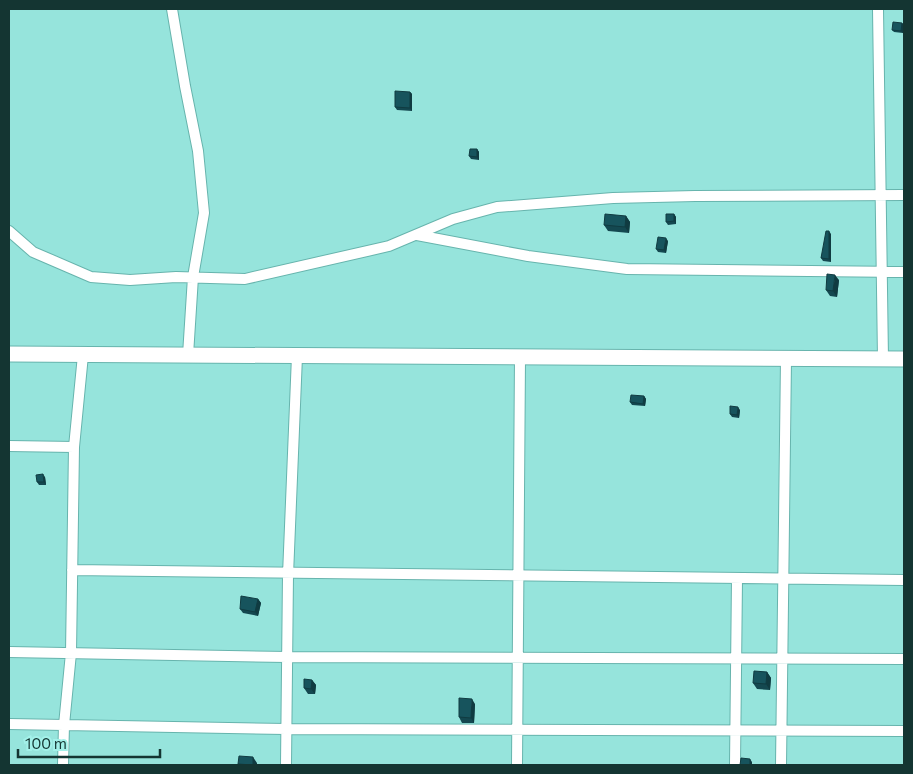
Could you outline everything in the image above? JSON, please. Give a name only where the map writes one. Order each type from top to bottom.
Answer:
[{"type":"street","points":[[172,9],[198,152],[204,213],[193,277],[188,355]]},
{"type":"street","points":[[878,9],[883,359]]},
{"type":"street","points":[[9,231],[33,252],[91,277],[130,280],[193,277],[245,280],[389,246],[466,214],[497,207],[613,198],[904,195]]},
{"type":"street","points":[[417,235],[528,256],[628,269],[904,272]]},
{"type":"street","points":[[9,354],[904,359]]},
{"type":"street","points":[[63,765],[64,725],[71,653],[74,446],[83,355]]},
{"type":"street","points":[[286,765],[288,574],[298,356]]},
{"type":"street","points":[[517,765],[520,358]]},
{"type":"street","points":[[781,765],[786,359]]},
{"type":"street","points":[[9,446],[74,446]]},
{"type":"street","points":[[72,570],[904,580]]},
{"type":"street","points":[[735,765],[737,579]]},
{"type":"street","points":[[9,652],[287,657],[518,656],[904,659]]},
{"type":"street","points":[[9,724],[286,729],[904,731]]},
{"type":"building","points":[[893,22],[902,23],[901,31],[892,30]]},
{"type":"building","points":[[395,91],[410,92],[410,108],[395,107]]},
{"type":"building","points":[[470,149],[477,149],[477,157],[469,156]]},
{"type":"building","points":[[605,214],[626,216],[625,227],[604,225]]},
{"type":"building","points":[[666,214],[674,214],[674,221],[666,222]]},
{"type":"building","points":[[826,231],[829,231],[829,259],[821,258]]},
{"type":"building","points":[[658,237],[666,238],[664,250],[656,249]]},
{"type":"building","points":[[827,274],[835,275],[833,291],[826,290]]},
{"type":"building","points":[[631,395],[644,396],[643,404],[630,402]]},
{"type":"building","points":[[730,406],[738,407],[737,415],[730,414]]},
{"type":"building","points":[[43,474],[44,482],[37,482],[36,475]]},
{"type":"building","points":[[241,596],[258,599],[255,612],[240,609]]},
{"type":"building","points":[[754,671],[767,672],[766,684],[753,683]]},
{"type":"building","points":[[304,679],[312,680],[311,689],[304,688]]},
{"type":"building","points":[[459,698],[472,699],[471,718],[459,717]]},
{"type":"building","points":[[239,756],[253,757],[253,765],[238,764]]},
{"type":"building","points":[[741,758],[750,759],[750,765],[740,765]]}]
